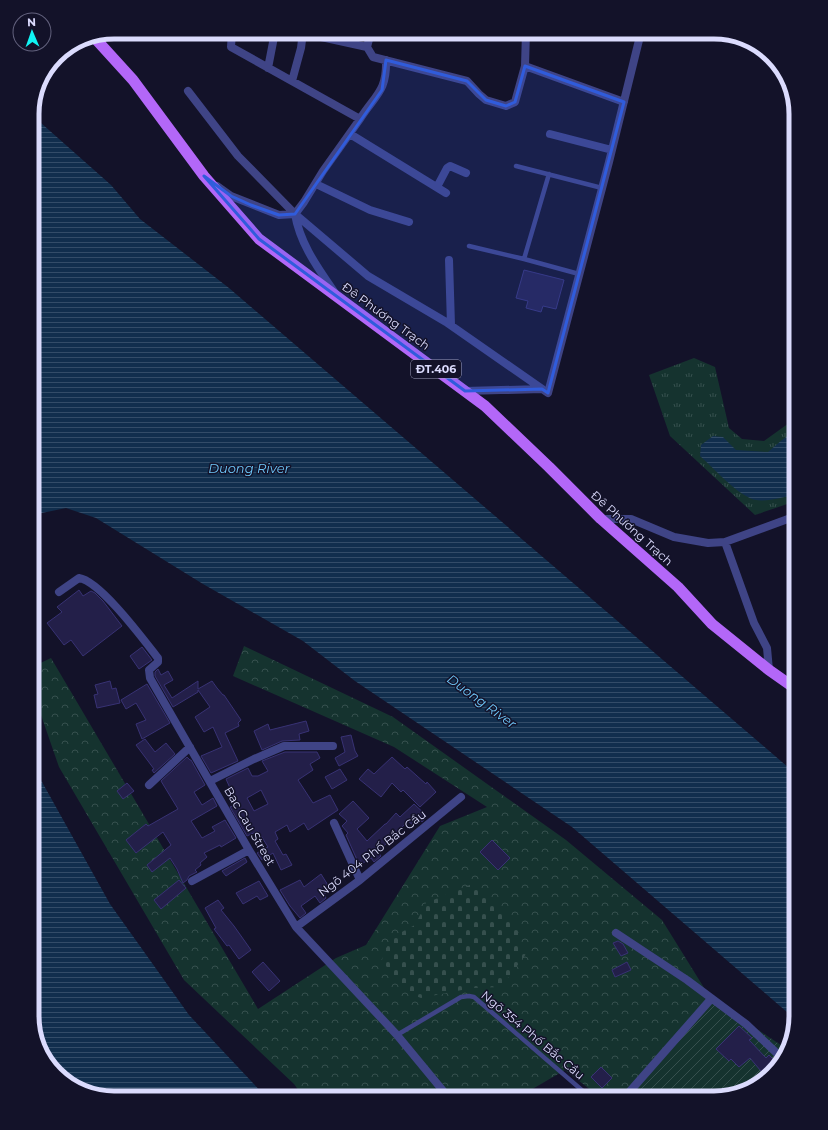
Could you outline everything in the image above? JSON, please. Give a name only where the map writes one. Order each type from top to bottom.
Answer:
[{"type":"main road","name":"Đê Phương Trạch","points":[[97,41],[133,80],[204,176],[260,240],[485,406],[601,519],[678,587],[712,624],[769,670],[789,684]]},
{"type":"street","points":[[232,39],[232,47],[360,119]]},
{"type":"street","points":[[268,68],[274,39]]},
{"type":"street","points":[[292,81],[302,48],[303,39]]},
{"type":"street","points":[[333,39],[367,47]]},
{"type":"street","points":[[369,39],[367,47],[373,57],[467,81],[486,100],[506,106],[515,102],[525,66],[526,39]]},
{"type":"street","points":[[188,90],[238,156],[295,214],[368,276],[451,325],[548,393],[612,150],[639,39]]},
{"type":"street","points":[[339,298],[312,260],[297,227],[295,214],[360,119],[382,90],[387,73],[386,60]]},
{"type":"street","points":[[525,66],[624,102]]},
{"type":"street","points":[[350,134],[446,193]]},
{"type":"street","points":[[550,134],[612,150]]},
{"type":"street","points":[[436,188],[447,168],[450,166],[466,173]]},
{"type":"street","points":[[204,176],[231,196],[251,205],[279,215],[295,214]]},
{"type":"street","points":[[316,184],[370,210],[409,222]]},
{"type":"street","points":[[448,260],[451,325]]},
{"type":"street","points":[[465,391],[542,389]]},
{"type":"street","points":[[601,519],[631,519],[674,537],[708,543],[725,542],[789,519]]},
{"type":"street","points":[[725,542],[754,623],[767,648],[769,670]]},
{"type":"street","name":"Bac Cau Street","points":[[59,592],[79,578],[87,581],[107,596],[158,658],[158,662],[149,670],[149,675],[249,850],[296,927],[397,1035],[443,1091]]},
{"type":"street","points":[[210,781],[284,746],[333,746]]},
{"type":"street","points":[[149,784],[190,747]]},
{"type":"street","name":"Ngõ 404 Phố Bắc Cầu","points":[[296,927],[360,880],[461,797]]},
{"type":"street","points":[[334,823],[360,880]]},
{"type":"street","points":[[192,881],[249,850]]},
{"type":"street","points":[[616,933],[687,980],[746,1024],[779,1055]]},
{"type":"street","points":[[630,1091],[711,999]]},
{"type":"lane","points":[[516,166],[602,188]]},
{"type":"lane","points":[[524,259],[549,174]]},
{"type":"lane","points":[[469,246],[579,274]]},
{"type":"lane","name":"Ngõ 354 Phố Bắc Cầu","points":[[397,1035],[461,997],[474,997],[583,1091]]},
{"type":"highlighted area","points":[[386,60],[467,81],[486,100],[506,106],[515,102],[525,66],[624,102],[548,393],[542,389],[465,391],[259,239],[204,176],[231,196],[251,205],[279,215],[295,214],[382,90]]},
{"type":"green space","points":[[694,358],[715,367],[729,428],[742,439],[764,441],[789,423],[789,503],[755,515],[670,436],[649,375]]},
{"type":"green space","points":[[244,646],[393,717],[566,840],[662,920],[711,999],[630,1091],[592,1091],[565,1070],[529,1091],[299,1091],[294,1084],[184,980],[59,767],[39,709],[39,664],[51,658],[258,1009],[336,958],[366,945],[440,826],[487,807],[394,747],[233,676]]},
{"type":"green space","points":[[477,882],[478,889],[512,917],[526,954],[501,987],[472,988],[421,998],[408,993],[382,961],[383,952],[396,935],[415,925],[426,903]]},
{"type":"green space","points":[[711,999],[783,1046],[774,1062],[760,1076],[743,1085],[733,1088],[714,1091],[630,1091]]},
{"type":"water","name":"Duong River","points":[[39,121],[111,185],[140,219],[229,288],[789,768],[789,1014],[572,827],[355,681],[303,641],[203,584],[96,518],[66,508],[39,514]]},
{"type":"water","points":[[789,435],[789,496],[776,499],[756,500],[749,498],[735,488],[700,456],[701,445],[713,436],[723,437],[736,450],[768,452]]},
{"type":"water","points":[[39,777],[110,904],[189,1015],[260,1091],[99,1090],[76,1081],[68,1076],[54,1062],[45,1045],[39,1016]]},
{"type":"building","points":[[524,270],[564,280],[556,309],[543,306],[541,312],[526,308],[528,301],[516,298]]},
{"type":"building","points":[[79,590],[83,596],[91,591],[95,593],[122,626],[83,656],[71,640],[64,645],[47,623],[62,612],[57,607]]},
{"type":"building","points":[[142,647],[152,660],[139,669],[130,656]]},
{"type":"building","points":[[158,669],[161,675],[168,671],[173,680],[164,685],[172,698],[198,681],[198,689],[212,681],[224,695],[241,720],[238,723],[239,726],[225,733],[238,761],[211,773],[201,756],[222,747],[213,727],[204,732],[195,717],[210,707],[198,690],[198,692],[173,707],[155,676],[155,672]]},
{"type":"building","points":[[110,681],[112,689],[116,688],[120,703],[97,708],[94,695],[98,694],[95,685]]},
{"type":"building","points":[[147,684],[170,723],[142,739],[136,724],[146,720],[136,703],[126,709],[121,700]]},
{"type":"building","points":[[306,721],[309,731],[299,734],[300,740],[282,741],[262,750],[254,731],[268,724],[270,730]]},
{"type":"building","points":[[351,735],[355,751],[358,756],[339,766],[335,758],[345,752],[341,737]]},
{"type":"building","points":[[145,739],[155,752],[166,743],[175,754],[154,773],[152,770],[154,769],[136,745]]},
{"type":"building","points":[[285,752],[317,752],[320,758],[310,764],[313,770],[298,780],[313,803],[330,795],[338,810],[308,830],[304,823],[290,832],[287,825],[275,832],[278,839],[275,841],[283,855],[286,854],[292,865],[281,870],[273,853],[262,860],[257,853],[268,847],[258,831],[247,836],[230,807],[237,804],[226,779],[248,768],[252,776],[258,776],[268,771],[262,761]],"holes":[[[261,790],[268,804],[254,811],[247,798]]]},
{"type":"building","points":[[187,757],[191,760],[205,785],[194,792],[202,805],[213,798],[217,806],[191,821],[202,838],[215,831],[212,827],[225,820],[236,838],[221,847],[220,845],[204,853],[207,857],[195,870],[197,872],[189,876],[183,883],[170,858],[152,872],[147,865],[171,845],[163,832],[136,853],[126,840],[146,824],[148,826],[178,809],[161,781]]},
{"type":"building","points":[[392,757],[405,769],[407,767],[426,784],[427,782],[436,792],[420,807],[403,790],[401,792],[392,783],[381,797],[359,779],[368,769],[374,774]]},
{"type":"building","points":[[340,769],[347,780],[332,789],[325,777]]},
{"type":"building","points":[[127,783],[134,791],[123,799],[117,791]]},
{"type":"building","points":[[353,801],[369,818],[357,829],[367,841],[396,813],[400,817],[414,804],[427,816],[422,822],[420,820],[414,826],[408,821],[378,852],[381,856],[374,862],[371,858],[363,863],[361,861],[358,862],[346,835],[348,833],[342,826],[347,821],[339,814]]},
{"type":"building","points":[[492,840],[510,858],[498,870],[480,852]]},
{"type":"building","points":[[245,858],[247,862],[226,876],[222,871]]},
{"type":"building","points":[[321,874],[331,890],[324,894],[326,898],[320,903],[315,896],[301,906],[306,913],[300,918],[280,890],[300,880],[304,887]]},
{"type":"building","points":[[179,880],[186,888],[161,909],[154,900]]},
{"type":"building","points":[[259,881],[268,896],[260,900],[257,896],[243,904],[236,893]]},
{"type":"building","points":[[218,900],[224,908],[221,910],[251,950],[239,959],[229,945],[227,946],[214,929],[216,928],[205,908]]},
{"type":"building","points":[[618,941],[623,944],[628,953],[621,956],[613,943]]},
{"type":"building","points":[[263,962],[280,981],[269,991],[252,972]]},
{"type":"building","points":[[627,962],[631,970],[615,977],[612,970]]},
{"type":"building","points":[[739,1026],[752,1038],[749,1040],[766,1058],[769,1055],[775,1061],[763,1073],[750,1058],[739,1067],[731,1059],[729,1061],[716,1049]]},
{"type":"building","points":[[601,1067],[612,1078],[602,1088],[591,1077]]}]
